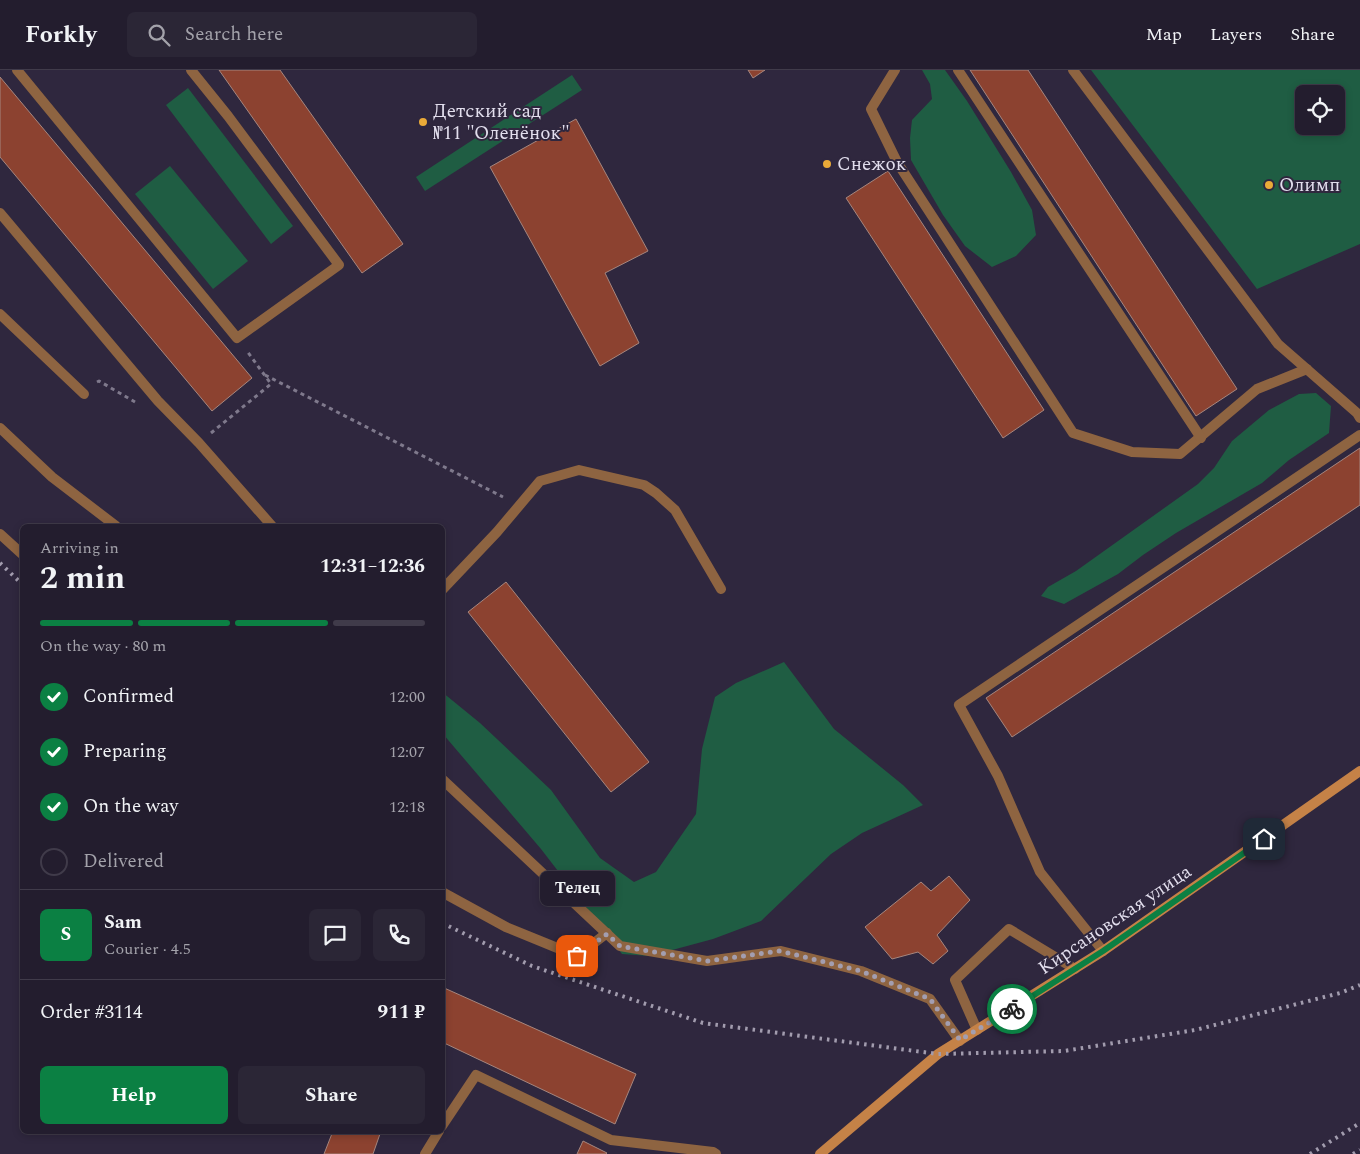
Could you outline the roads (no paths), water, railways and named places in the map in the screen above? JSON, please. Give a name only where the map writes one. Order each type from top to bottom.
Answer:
[{"type":"main road","name":"Кирсановская улица","points":[[820,1154],[938,1054],[1103,951],[1360,771]]},
{"type":"lane","points":[[17,70],[237,338],[339,265],[228,116],[190,70]]},
{"type":"lane","points":[[895,70],[871,109],[897,162],[1073,432],[1132,452],[1180,454],[1257,389],[1307,369]]},
{"type":"lane","points":[[958,70],[1201,438]]},
{"type":"lane","points":[[1073,70],[1278,344],[1357,413],[1360,418]]},
{"type":"lane","points":[[0,213],[158,401],[199,442],[270,524]]},
{"type":"lane","points":[[0,314],[84,394]]},
{"type":"lane","points":[[0,428],[52,477],[113,524]]},
{"type":"lane","points":[[1103,951],[1040,872],[998,776],[958,705],[1360,434]]},
{"type":"lane","points":[[445,587],[497,532],[540,481],[578,470],[644,485],[656,493],[675,510],[721,589]]},
{"type":"lane","points":[[0,534],[20,552]]},
{"type":"lane","points":[[445,782],[620,946],[707,961],[780,951],[861,971],[930,999],[960,1040]]},
{"type":"lane","points":[[445,894],[506,927],[577,956],[607,934]]},
{"type":"lane","points":[[978,1030],[955,980],[1009,929],[1075,969]]},
{"type":"lane","points":[[445,1122],[476,1075],[611,1140],[713,1152],[716,1154]]},
{"type":"lane","points":[[424,1154],[437,1134]]},
{"type":"railway","points":[[0,563],[20,582]]},
{"type":"railway","points":[[445,924],[532,966],[703,1023],[938,1054],[1064,1051],[1195,1030],[1340,993],[1360,985]]},
{"type":"railway","points":[[1310,1154],[1360,1123]]},
{"type":"railway","points":[[1353,1154],[1360,1150]]},
{"type":"place","name":"Детский сад №11 \"Оленёнок\"","points":[[423,122]]},
{"type":"place","name":"Снежок","points":[[827,164]]},
{"type":"place","name":"Олимп","points":[[1269,185]]},
{"type":"place","name":"Телец","points":[[577,956]]}]
